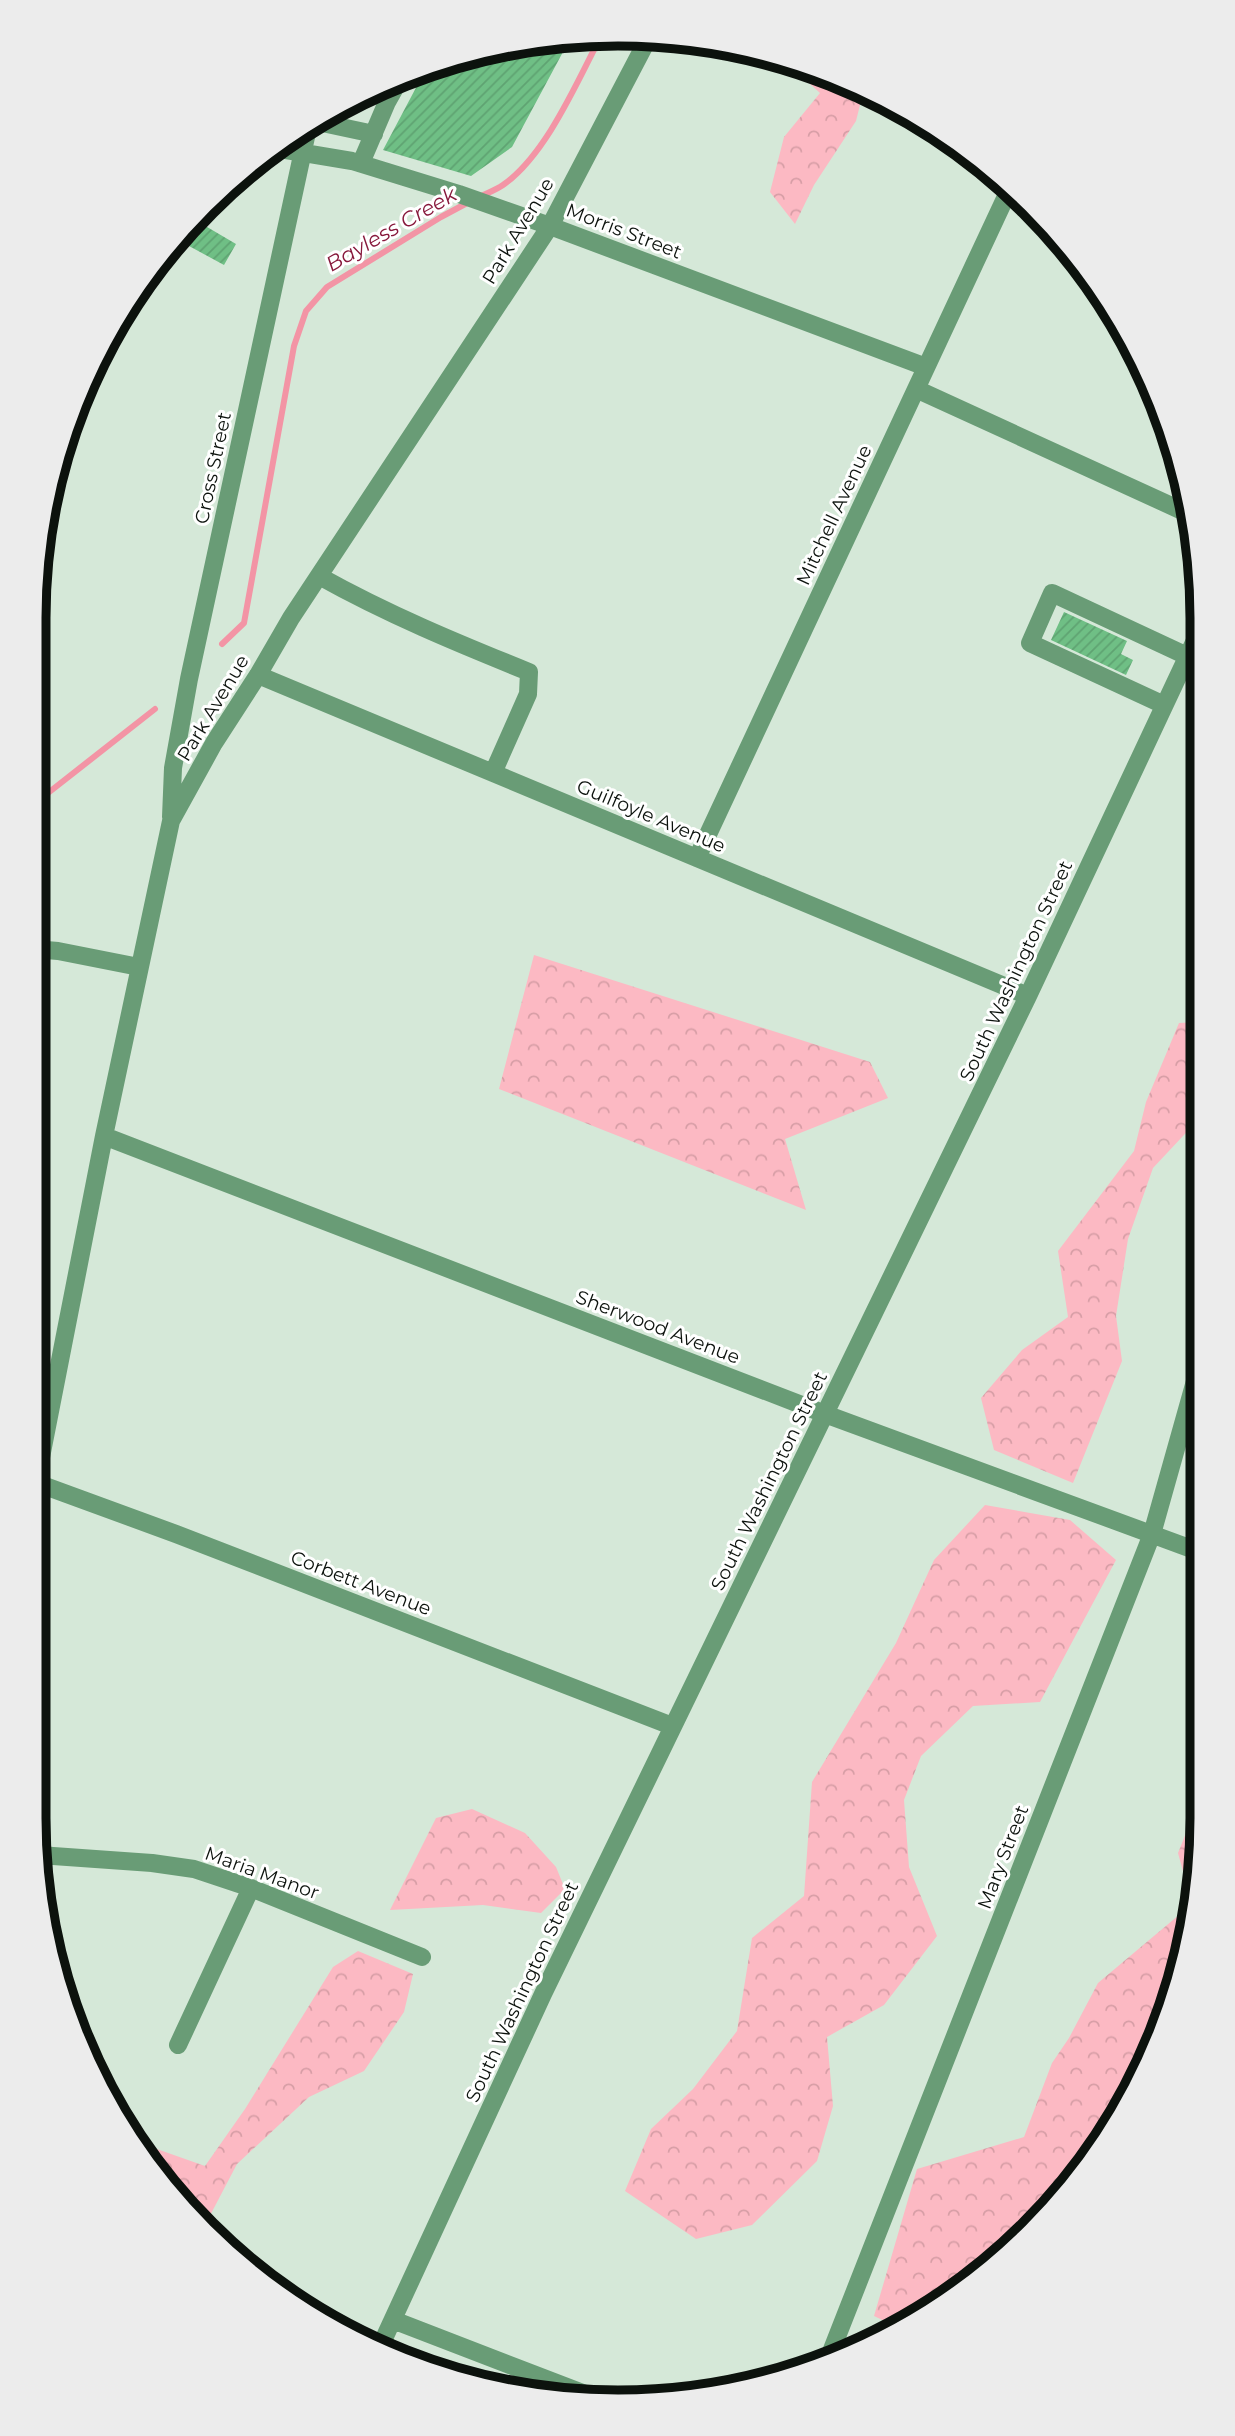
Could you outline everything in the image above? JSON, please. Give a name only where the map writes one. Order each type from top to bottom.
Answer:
[{"type":"street","name":"Park Avenue","points":[[46,1426],[171,821],[214,743],[291,618],[550,226],[644,47]]},
{"type":"street","points":[[361,163],[395,91]]},
{"type":"street","points":[[327,125],[374,134]]},
{"type":"street","name":"Cross Street","points":[[171,821],[173,768],[188,679],[306,138]]},
{"type":"street","points":[[288,151],[302,153]]},
{"type":"street","name":"Morris Street","points":[[302,153],[361,163],[459,194],[926,367]]},
{"type":"street","name":"Mitchell Avenue","points":[[697,858],[1006,197]]},
{"type":"street","points":[[916,389],[1180,510]]},
{"type":"street","points":[[319,576],[374,607],[529,673],[528,694],[493,774]]},
{"type":"street","points":[[1164,705],[1030,643],[1052,593],[1187,656]]},
{"type":"street","name":"South Washington Street","points":[[384,2340],[542,1994],[1028,996],[1190,650]]},
{"type":"street","name":"Guilfoyle Avenue","points":[[258,675],[1028,996]]},
{"type":"street","points":[[46,950],[139,967]]},
{"type":"street","name":"Sherwood Avenue","points":[[104,1136],[825,1414],[1190,1548]]},
{"type":"street","name":"Mary Street","points":[[832,2348],[1152,1534],[1190,1399]]},
{"type":"street","name":"Corbett Avenue","points":[[46,1490],[176,1534],[672,1726]]},
{"type":"street","name":"Maria Manor","points":[[47,1856],[152,1863],[194,1869],[251,1888],[422,1957]]},
{"type":"street","points":[[178,2045],[251,1888]]},
{"type":"street","points":[[393,2320],[570,2388]]},
{"type":"green space","points":[[801,76],[861,100],[856,121],[814,185],[795,224],[770,192],[784,137],[820,93]]},
{"type":"green space","points":[[534,955],[870,1062],[888,1098],[785,1139],[806,1210],[499,1089]]},
{"type":"green space","points":[[1190,1022],[1190,1129],[1153,1168],[1128,1239],[1116,1316],[1122,1361],[1073,1483],[994,1450],[981,1398],[1022,1350],[1068,1317],[1058,1251],[1134,1151],[1146,1102],[1179,1023]]},
{"type":"green space","points":[[985,1505],[1070,1520],[1116,1560],[1040,1702],[973,1706],[921,1756],[904,1800],[909,1867],[937,1936],[884,2005],[827,2037],[833,2106],[817,2161],[752,2225],[696,2239],[625,2191],[651,2129],[693,2089],[737,2031],[752,1938],[804,1896],[812,1782],[896,1643],[934,1560]]},
{"type":"green space","points":[[472,1809],[525,1833],[556,1867],[565,1889],[541,1913],[483,1905],[390,1910],[436,1818]]},
{"type":"green space","points":[[1190,1824],[1186,1882],[1178,1853]]},
{"type":"green space","points":[[1182,1913],[1170,1967],[1146,2037],[1113,2104],[1071,2167],[1022,2223],[966,2272],[887,2322],[874,2316],[917,2169],[1024,2137],[1052,2063],[1069,2038],[1098,1983]]},
{"type":"green space","points":[[358,1951],[413,1974],[404,2012],[364,2071],[309,2097],[237,2164],[209,2218],[187,2196],[149,2146],[205,2166],[245,2109],[333,1967]]},
{"type":"building","points":[[565,48],[512,147],[471,176],[383,150],[419,81],[506,56]]},
{"type":"building","points":[[202,224],[236,244],[224,265],[189,246]]},
{"type":"building","points":[[1064,612],[1127,641],[1121,654],[1133,660],[1126,675],[1051,640]]},
{"type":"waterway","name":"Bayless Creek","points":[[479,197],[503,185],[533,156],[547,137],[596,47]]},
{"type":"waterway","name":"Bayless Creek","points":[[222,644],[244,623],[294,346],[306,311],[327,287],[469,202]]},
{"type":"waterway","name":"Bayless Creek","points":[[46,795],[155,709]]}]
